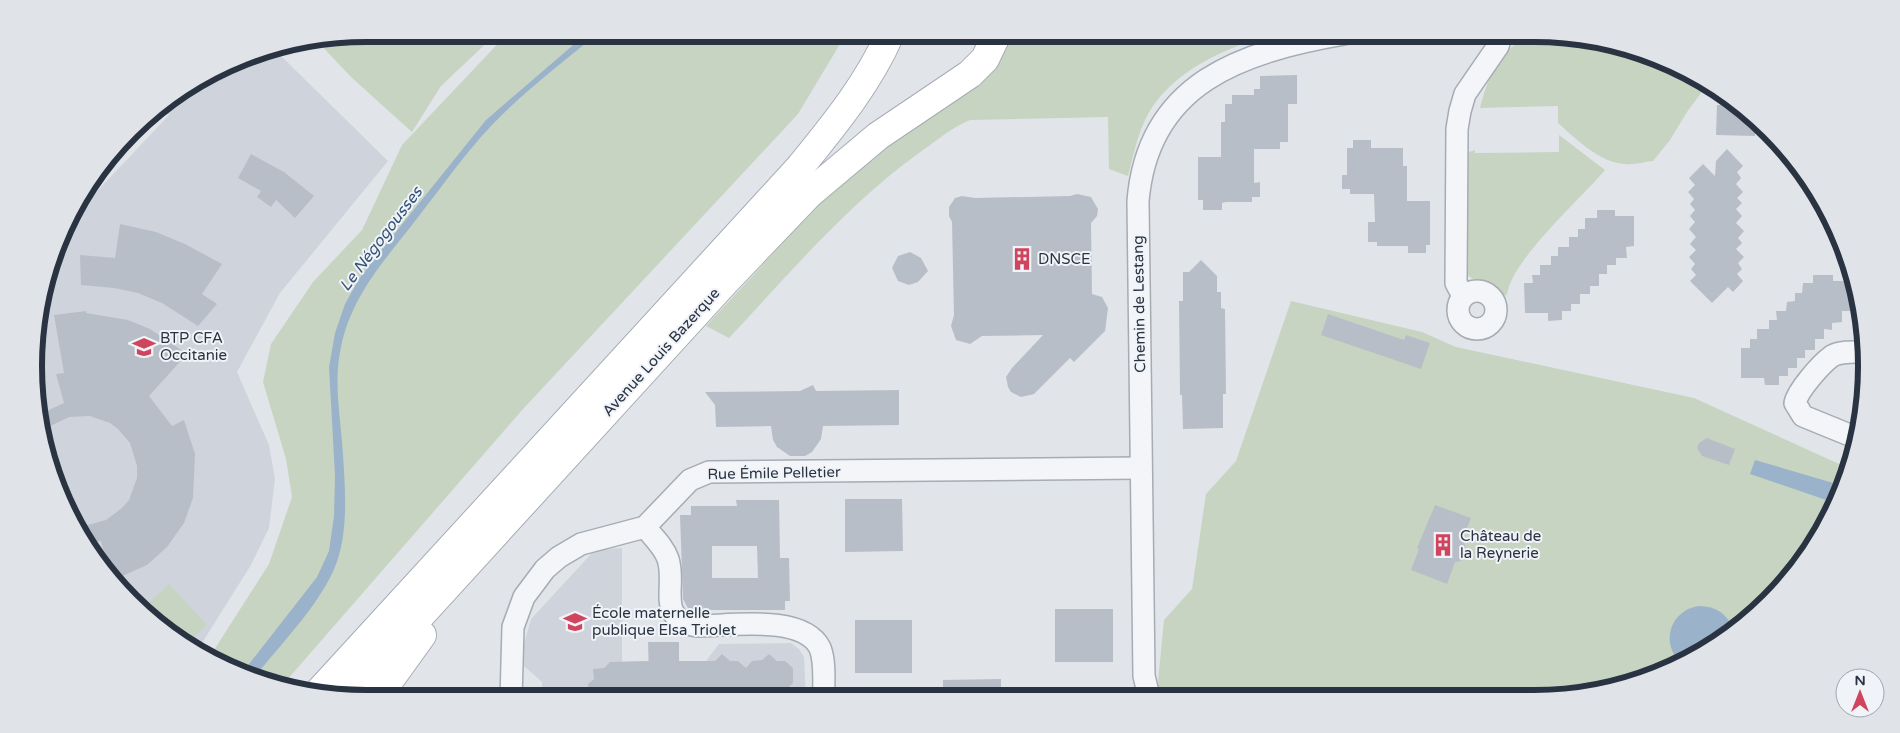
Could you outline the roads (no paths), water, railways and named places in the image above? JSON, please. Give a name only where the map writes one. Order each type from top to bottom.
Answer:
[{"type":"main road","name":"Avenue Louis Bazerque","points":[[323,688],[800,167],[842,115],[864,84],[886,42]]},
{"type":"main road","name":"Avenue Louis Bazerque","points":[[352,690],[724,283],[809,194],[878,136],[970,74],[985,59],[993,42]]},
{"type":"main road","points":[[382,690],[475,557]]},
{"type":"street","name":"Chemin de Lestang","points":[[1146,690],[1144,676],[1140,468],[1138,201],[1141,176],[1149,149],[1159,131],[1187,94],[1227,66],[1272,50],[1308,42]]},
{"type":"street","points":[[1463,296],[1456,283],[1458,122],[1465,94],[1499,42]]},
{"type":"street","points":[[1850,435],[1803,416],[1797,410],[1795,403],[1802,388],[1833,356],[1857,352]]},
{"type":"street","name":"Rue Émile Pelletier","points":[[645,527],[690,480],[709,472],[1140,468]]},
{"type":"street","points":[[511,690],[513,627],[517,611],[534,583],[559,557],[581,544],[645,527],[667,556],[671,609],[679,620],[686,624],[697,626],[782,625],[805,631],[814,639],[822,656],[824,690]]},
{"type":"water","points":[[577,42],[587,42],[539,81],[480,138],[390,253],[360,297],[346,329],[339,360],[338,401],[344,467],[345,505],[344,531],[339,555],[325,587],[290,635],[259,672],[246,667],[317,577],[329,551],[334,516],[335,476],[329,367],[335,333],[345,304],[359,279],[486,120]]},
{"type":"water","points":[[1755,460],[1835,484],[1828,501],[1750,474]]},
{"type":"water","points":[[1705,606],[1716,609],[1725,615],[1731,624],[1676,657],[1671,647],[1671,629],[1681,614],[1689,609]]},
{"type":"place","name":"DNSCE","points":[[1022,259]]},
{"type":"place","name":"BTP CFA Occitanie","points":[[144,347]]},
{"type":"place","name":"Château de la Reynerie","points":[[1443,545]]},
{"type":"place","name":"École maternelle publique Elsa Triolet","points":[[575,622]]},
{"type":"water label","name":"Le Négogousses","points":[[381,239]]}]
